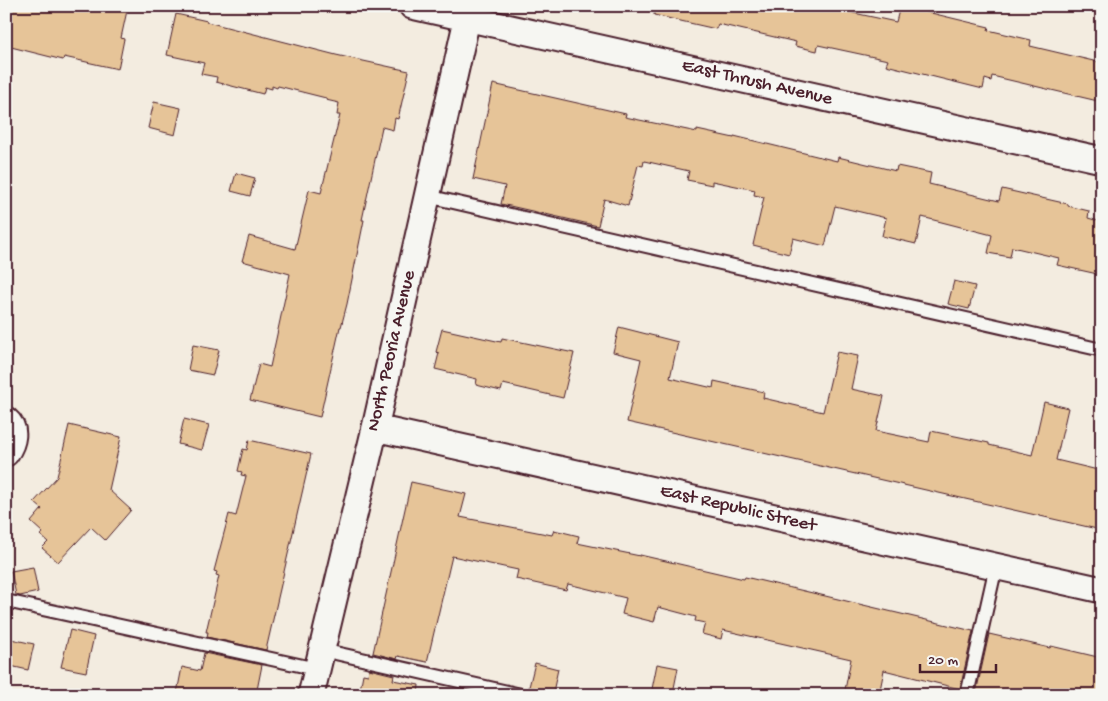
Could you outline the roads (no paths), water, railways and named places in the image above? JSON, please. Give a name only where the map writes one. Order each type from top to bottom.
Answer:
[{"type":"street","name":"East Thrush Avenue","points":[[412,6],[469,12],[1102,160]]},
{"type":"street","name":"North Peoria Avenue","points":[[311,695],[375,428],[469,12]]},
{"type":"street","points":[[6,420],[10,423],[13,434],[12,444],[6,453]]},
{"type":"street","name":"East Republic Street","points":[[375,428],[1102,590]]},
{"type":"lane","points":[[428,196],[1102,350]]},
{"type":"lane","points":[[967,695],[996,566]]},
{"type":"lane","points":[[6,601],[319,660],[521,695]]}]
